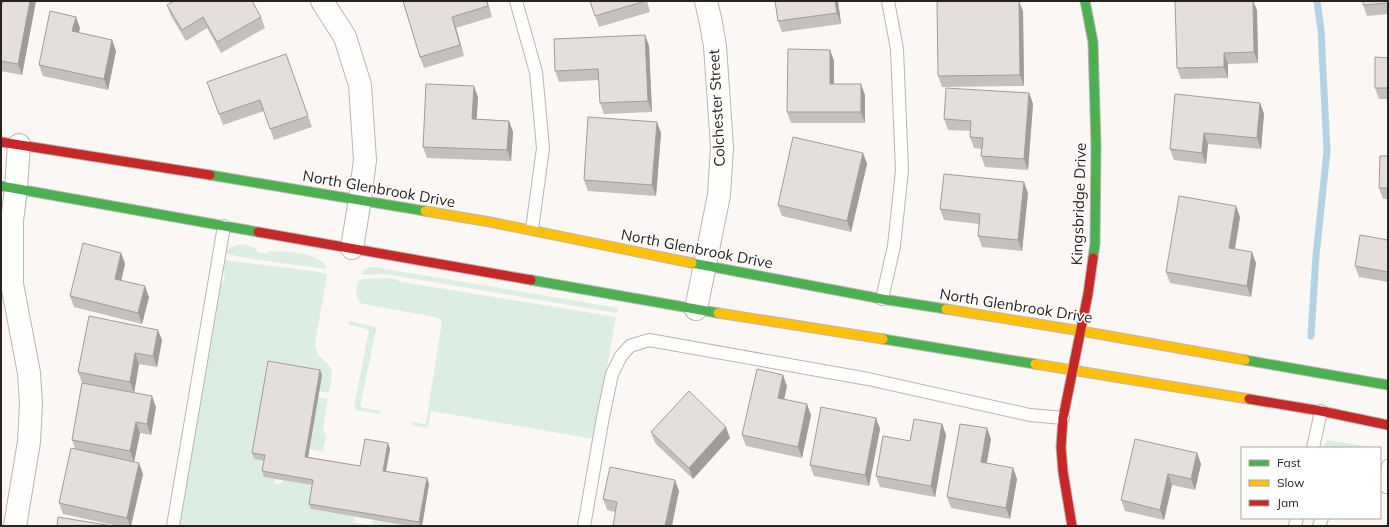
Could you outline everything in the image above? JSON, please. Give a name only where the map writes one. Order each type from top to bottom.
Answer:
[{"type":"main road","name":"Kingsbridge Drive","points":[[1072,526],[1063,472],[1061,447],[1063,418],[1088,294],[1095,244],[1096,145],[1093,42],[1085,1]]},
{"type":"main road","name":"North Glenbrook Drive","points":[[10,143],[360,199],[532,229],[704,266],[882,299],[1081,331],[1388,385]]},
{"type":"main road","points":[[8,188],[696,309],[1072,371],[1321,410],[1388,425]]},
{"type":"street","points":[[322,1],[345,37],[360,85],[365,160],[352,248]]},
{"type":"street","name":"Colchester Street","points":[[696,309],[719,195],[722,147],[715,46],[706,1]]},
{"type":"street","points":[[10,143],[8,188],[12,221],[12,284],[29,372],[31,404],[29,442],[14,526]]},
{"type":"lane","points":[[516,1],[536,72],[543,148],[532,229]]},
{"type":"lane","points":[[882,299],[894,246],[902,170],[896,48],[888,1]]},
{"type":"lane","points":[[173,526],[224,226]]},
{"type":"lane","points":[[584,526],[612,374],[621,356],[630,346],[649,340],[868,379],[1030,415],[1063,418]]},
{"type":"lane","points":[[1313,447],[1321,410]]},
{"type":"lane","points":[[1385,487],[1388,466]]},
{"type":"green space","points":[[244,244],[257,249],[257,252],[268,254],[269,251],[279,251],[306,255],[318,259],[327,268],[324,269],[241,257],[225,253],[231,247]]},
{"type":"green space","points":[[223,260],[313,271],[327,275],[315,343],[317,353],[328,364],[331,370],[332,376],[329,393],[319,391],[267,461],[275,478],[274,483],[281,484],[283,480],[315,485],[311,509],[354,517],[353,522],[372,525],[373,520],[408,526],[178,526],[192,451],[219,284],[223,284],[225,273],[221,272]]},
{"type":"green space","points":[[370,267],[618,308],[617,313],[385,274],[363,275],[361,273]]},
{"type":"green space","points":[[390,278],[402,282],[616,317],[594,439],[431,411],[428,426],[426,428],[412,425],[412,422],[424,424],[426,422],[442,322],[441,319],[436,317],[359,302],[356,292],[358,281],[362,279]]},
{"type":"green space","points":[[350,321],[375,327],[376,329],[360,407],[380,411],[379,414],[356,410],[354,407],[369,331],[367,329],[348,324]]},
{"type":"green space","points":[[318,397],[328,399],[323,429],[326,437],[323,452],[309,449]]},
{"type":"green space","points":[[1327,440],[1370,447],[1323,447]]},
{"type":"building","points":[[3,1],[30,1],[18,64],[1,61],[1,4]]},
{"type":"building","points":[[174,1],[252,1],[261,17],[217,42],[203,17],[182,30],[167,5]]},
{"type":"building","points":[[403,1],[487,1],[488,6],[452,17],[460,45],[420,57]]},
{"type":"building","points":[[590,1],[645,1],[595,16]]},
{"type":"building","points":[[775,1],[835,1],[837,13],[778,21]]},
{"type":"building","points":[[937,1],[1019,1],[1020,75],[938,76]]},
{"type":"building","points":[[1175,1],[1253,1],[1254,52],[1224,53],[1224,67],[1177,68]]},
{"type":"building","points":[[1363,1],[1388,1],[1388,3],[1363,5]]},
{"type":"building","points":[[50,11],[76,17],[72,31],[112,40],[104,79],[39,65]]},
{"type":"building","points":[[645,35],[648,101],[600,103],[598,69],[555,71],[554,39]]},
{"type":"building","points":[[788,49],[830,50],[830,84],[861,84],[861,112],[787,112]]},
{"type":"building","points":[[286,54],[308,116],[270,129],[260,100],[219,114],[207,82]]},
{"type":"building","points":[[1375,57],[1388,58],[1388,88],[1375,88]]},
{"type":"building","points":[[426,84],[474,86],[472,119],[509,121],[507,150],[423,147]]},
{"type":"building","points":[[946,88],[1029,93],[1024,159],[981,156],[983,138],[970,137],[971,121],[944,119]]},
{"type":"building","points":[[1175,94],[1260,103],[1257,138],[1204,133],[1202,153],[1170,149]]},
{"type":"building","points":[[588,117],[657,122],[652,185],[584,180]]},
{"type":"building","points":[[793,137],[863,153],[847,221],[778,205]]},
{"type":"building","points":[[1380,156],[1388,156],[1388,188],[1379,188]]},
{"type":"building","points":[[944,174],[1024,182],[1018,240],[978,236],[980,214],[940,209]]},
{"type":"building","points":[[1179,196],[1236,206],[1229,248],[1252,252],[1247,286],[1166,272]]},
{"type":"building","points":[[1360,235],[1388,240],[1388,272],[1355,266]]},
{"type":"building","points":[[83,243],[121,253],[115,279],[145,286],[138,313],[70,296]]},
{"type":"building","points":[[89,316],[158,330],[153,356],[135,353],[130,382],[78,372]]},
{"type":"building","points":[[268,361],[320,370],[305,457],[360,466],[365,439],[388,443],[383,471],[427,478],[419,522],[309,504],[313,480],[262,471],[265,455],[252,453]]},
{"type":"building","points":[[757,369],[783,375],[778,398],[807,404],[798,447],[742,435]]},
{"type":"building","points":[[82,383],[152,396],[147,424],[136,422],[130,451],[72,440]]},
{"type":"building","points":[[689,391],[726,427],[689,468],[651,432]]},
{"type":"building","points":[[821,407],[876,418],[865,475],[810,465]]},
{"type":"building","points":[[914,419],[942,424],[931,486],[876,476],[883,436],[910,441]]},
{"type":"building","points":[[960,424],[987,428],[981,462],[1013,468],[1006,508],[947,497]]},
{"type":"building","points":[[1135,439],[1197,453],[1191,479],[1168,474],[1160,510],[1121,500]]},
{"type":"building","points":[[71,448],[139,463],[127,518],[59,503]]},
{"type":"building","points":[[610,467],[675,480],[665,526],[613,526],[617,502],[603,499]]},
{"type":"building","points":[[58,517],[113,526],[57,526]]},
{"type":"waterway","points":[[1311,336],[1316,256],[1327,151],[1321,30],[1317,1]]},
{"type":"traffic: fast","points":[[1085,1],[1093,42],[1096,145],[1095,244],[1093,258]]},
{"type":"traffic: fast","points":[[210,175],[425,211]]},
{"type":"traffic: fast","points":[[1,186],[258,232]]},
{"type":"traffic: fast","points":[[692,263],[882,299],[946,309]]},
{"type":"traffic: fast","points":[[531,280],[718,313]]},
{"type":"traffic: fast","points":[[883,339],[1035,364]]},
{"type":"traffic: fast","points":[[1245,360],[1388,385]]},
{"type":"traffic: slow","points":[[425,211],[490,222],[692,263]]},
{"type":"traffic: slow","points":[[946,309],[1245,360]]},
{"type":"traffic: slow","points":[[718,313],[883,339]]},
{"type":"traffic: slow","points":[[1035,364],[1249,399]]},
{"type":"traffic: jam","points":[[1,142],[210,175]]},
{"type":"traffic: jam","points":[[258,232],[531,280]]},
{"type":"traffic: jam","points":[[1072,526],[1063,472],[1061,447],[1063,418],[1088,294],[1093,258]]},
{"type":"traffic: jam","points":[[1249,399],[1321,411],[1388,425]]}]
